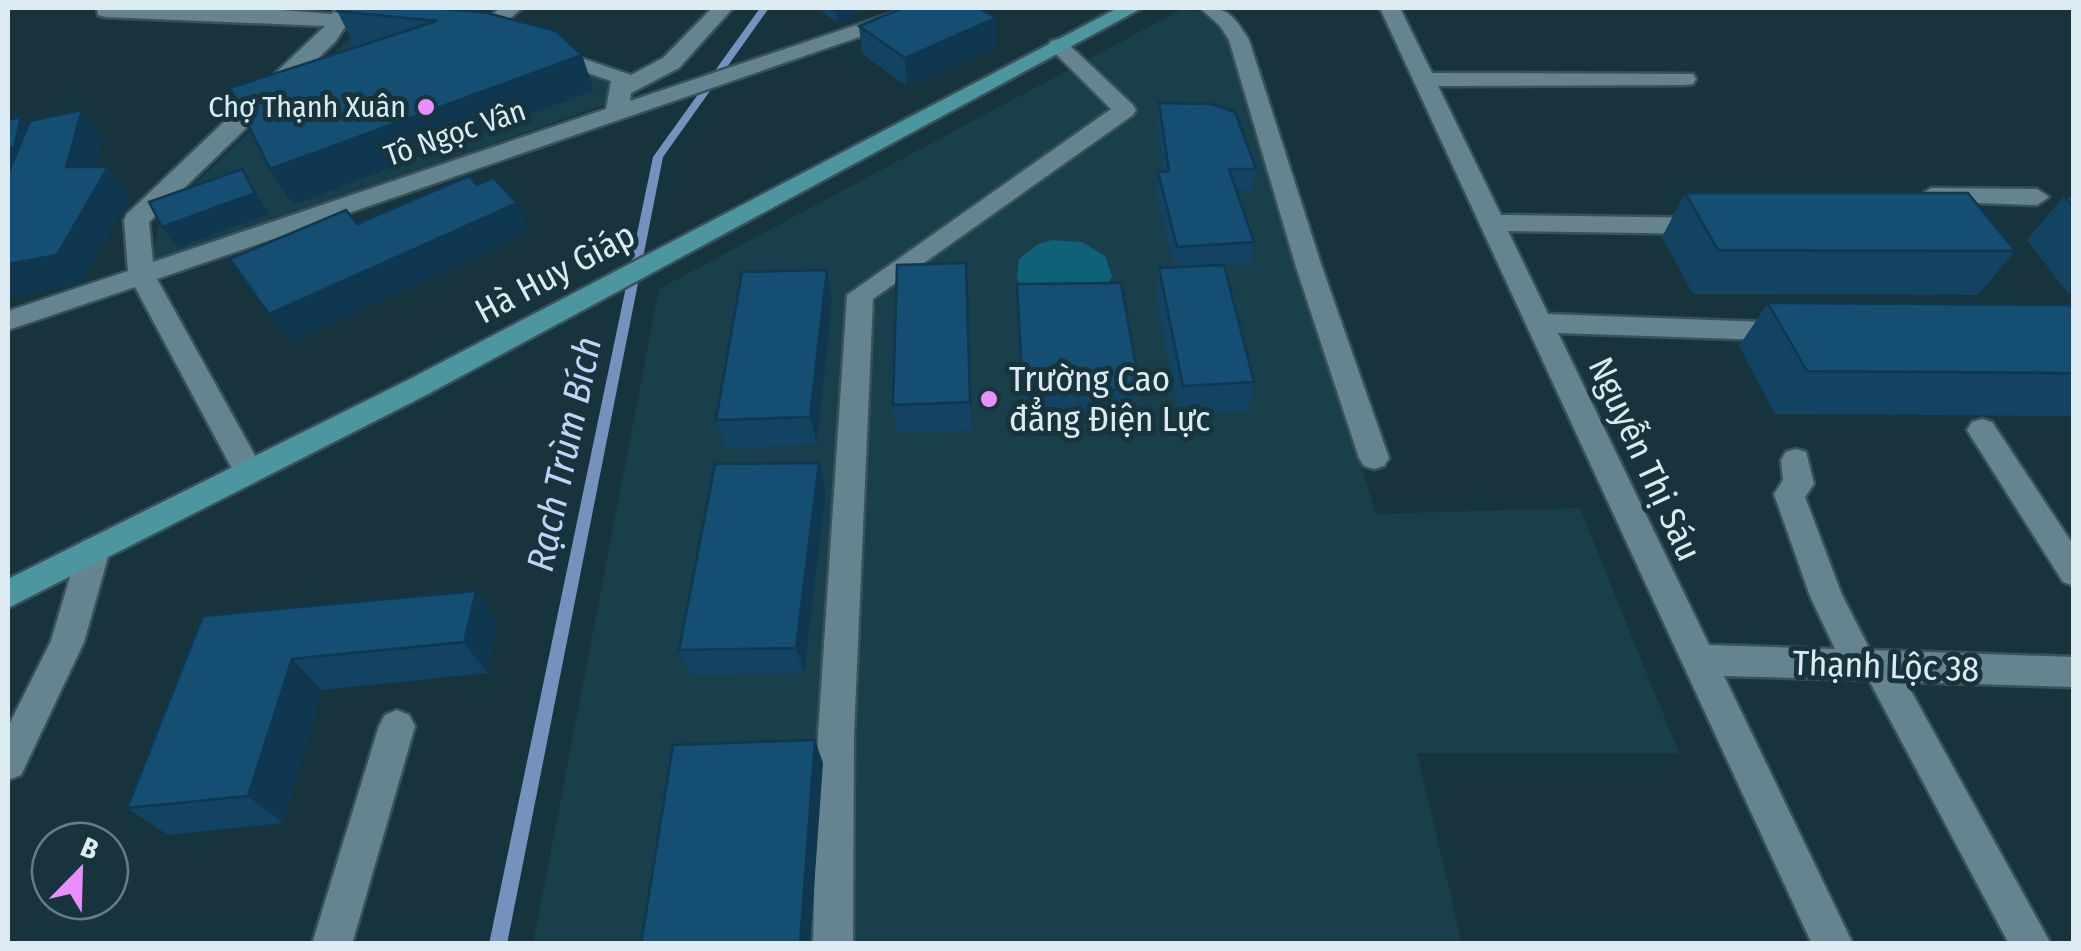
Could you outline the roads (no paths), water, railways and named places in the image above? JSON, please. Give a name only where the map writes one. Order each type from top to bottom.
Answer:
[{"type":"main road","name":"Hà Huy Giáp","points":[[8,594],[418,387],[1132,8]]},
{"type":"street","points":[[512,8],[467,36],[519,44],[622,78],[619,101]]},
{"type":"street","points":[[619,101],[671,64],[723,8]]},
{"type":"street","name":"Tô Ngọc Vân","points":[[8,321],[619,101],[646,102],[924,8]]},
{"type":"street","points":[[1210,8],[1228,22],[1239,40],[1308,268],[1374,458]]},
{"type":"street","name":"Nguyễn Thị Sáu","points":[[1390,8],[1833,944]]},
{"type":"street","points":[[105,11],[342,14],[378,24]]},
{"type":"street","points":[[248,470],[141,274],[136,220],[328,38],[342,14]]},
{"type":"street","points":[[833,944],[836,735],[860,295],[1125,110],[1058,45]]},
{"type":"street","points":[[1424,80],[1684,79]]},
{"type":"street","points":[[1900,195],[2037,197]]},
{"type":"street","points":[[1492,223],[1725,226]]},
{"type":"street","points":[[1539,323],[1816,333]]},
{"type":"street","points":[[1982,430],[2074,573]]},
{"type":"street","points":[[1796,460],[1799,484],[1789,494],[1826,596],[2031,944]]},
{"type":"street","points":[[8,762],[67,642],[94,550]]},
{"type":"street","name":"Thạnh Lộc 38","points":[[1699,660],[2074,672]]},
{"type":"street","points":[[332,944],[398,726]]},
{"type":"waterway","name":"Rạch Trùm Bích","points":[[498,944],[658,157],[764,8]]},
{"type":"place","name":"Chợ Thạnh Xuân","points":[[426,107]]},
{"type":"place","name":"Trường Cao đẳng Điện Lực","points":[[989,399]]}]
